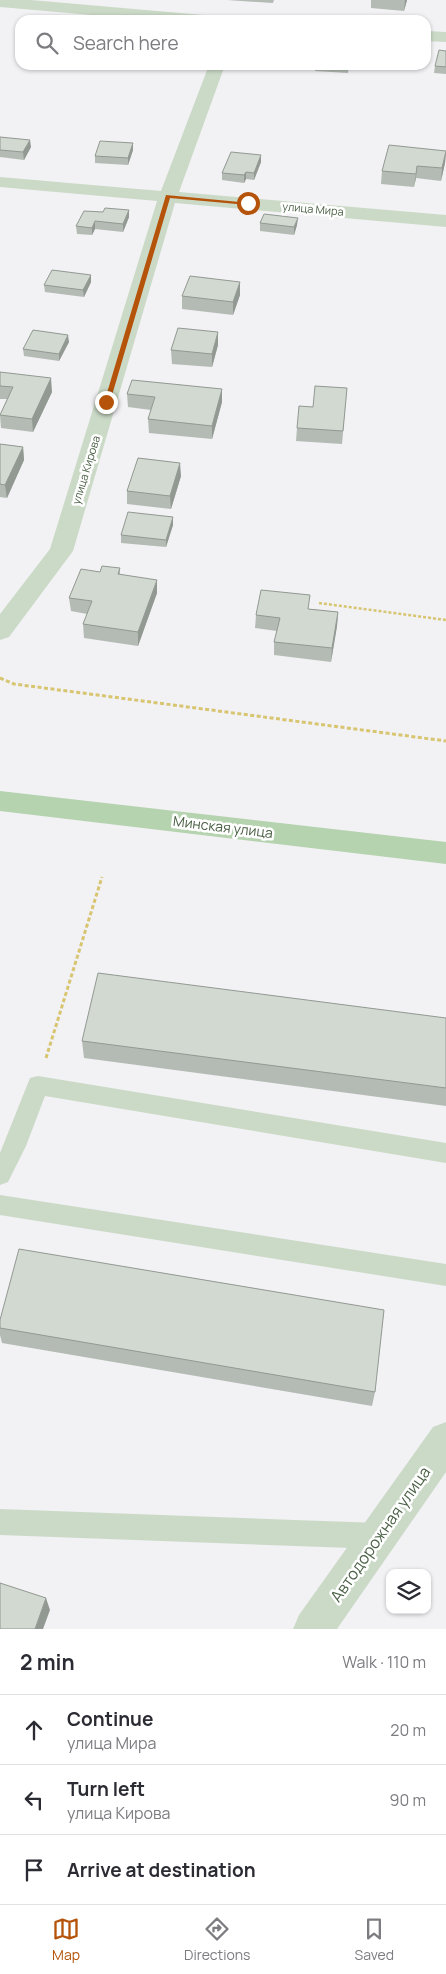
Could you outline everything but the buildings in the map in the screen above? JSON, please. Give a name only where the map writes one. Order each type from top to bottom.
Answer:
[{"type":"main road","name":"Минская улица","points":[[0,801],[446,853]]},
{"type":"street","points":[[0,2],[147,15]]},
{"type":"street","points":[[431,36],[446,38]]},
{"type":"street","name":"улица Кирова","points":[[0,631],[61,551],[168,196],[215,70]]},
{"type":"street","name":"улица Мира","points":[[0,182],[446,221]]},
{"type":"street","name":"Автодорожная улица","points":[[313,1629],[446,1440]]},
{"type":"lane","points":[[0,1175],[7,1144],[38,1085],[446,1153]]},
{"type":"lane","points":[[0,1206],[446,1275]]},
{"type":"lane","points":[[0,1522],[379,1536]]},
{"type":"path","points":[[319,602],[446,620]]},
{"type":"path","points":[[0,678],[14,684],[446,741]]},
{"type":"path","points":[[38,1085],[102,877]]},
{"type":"route","points":[[106,402],[168,196],[248,203]]}]
